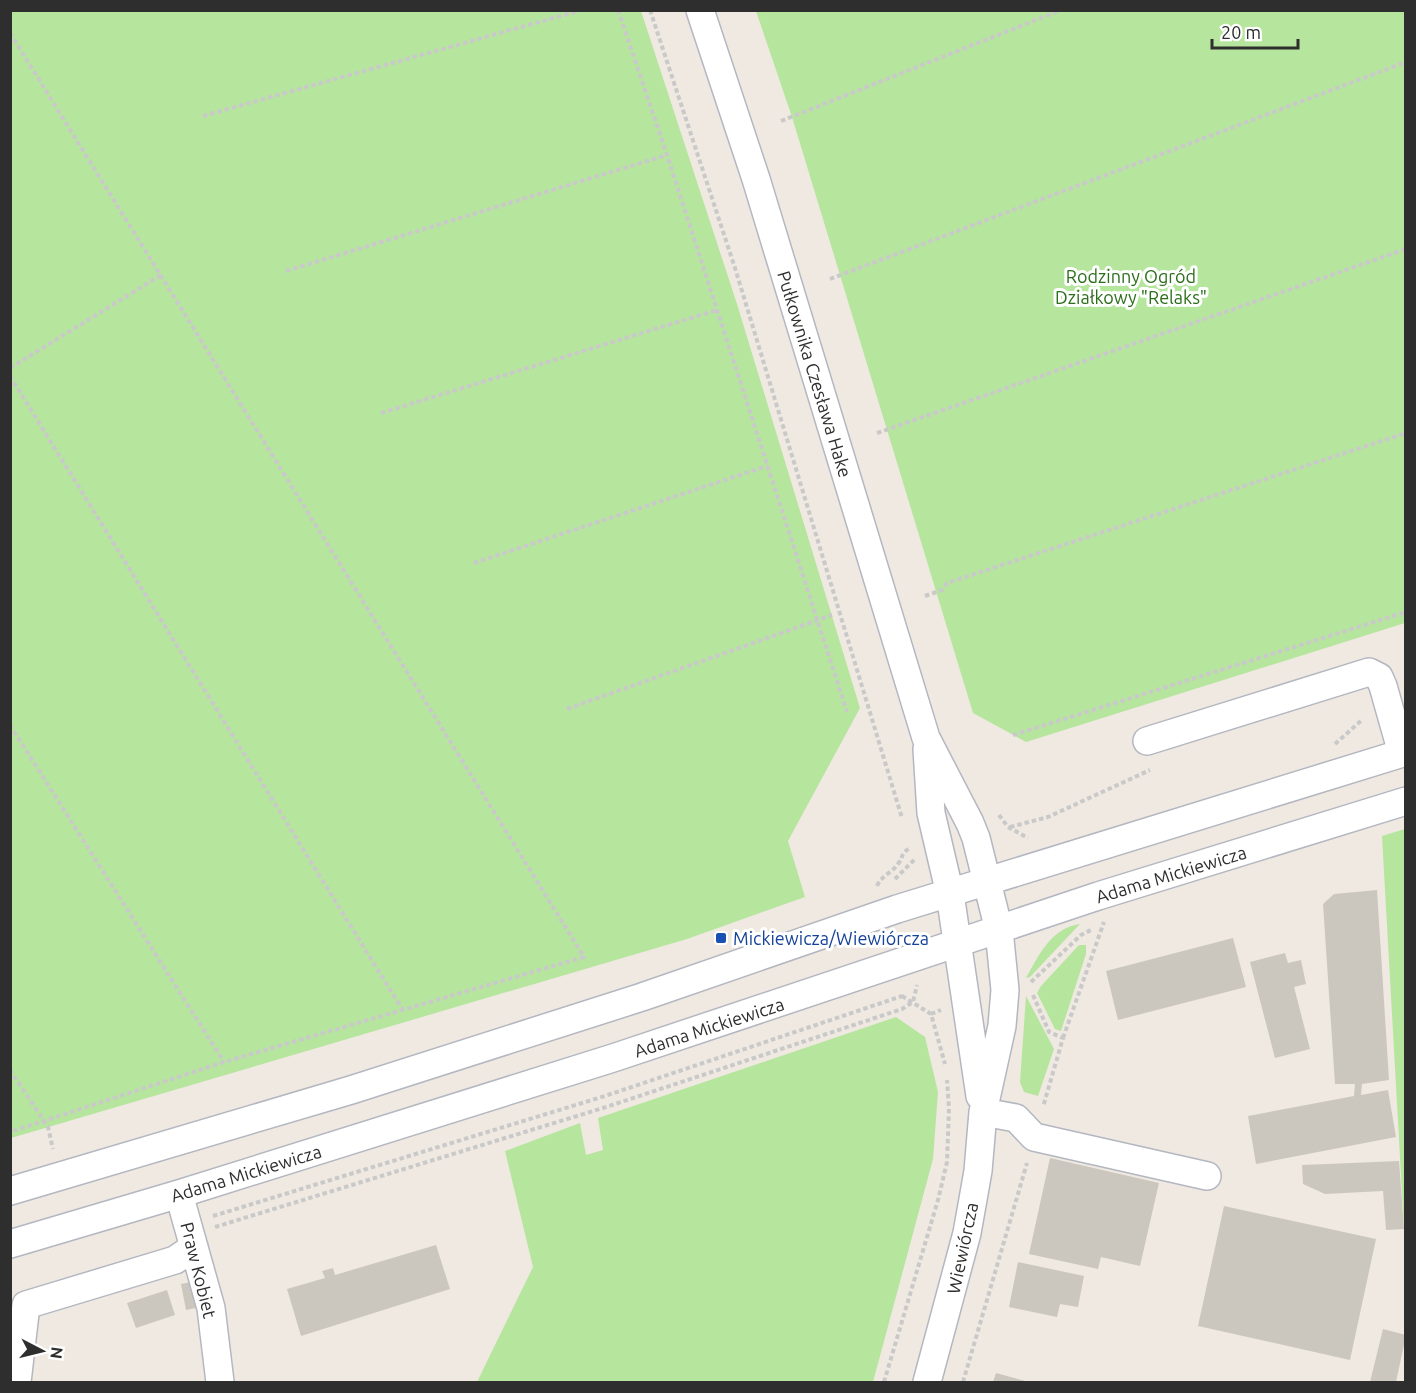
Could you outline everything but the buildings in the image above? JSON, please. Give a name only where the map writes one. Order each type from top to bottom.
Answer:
[{"type":"street","name":"Pułkownika Czesława Hake","points":[[700,10],[756,179],[926,738],[976,838],[999,930]]},
{"type":"street","points":[[10,1191],[351,1090],[642,997],[897,909],[1404,753],[1383,686],[1379,677],[1369,672],[1147,741]]},
{"type":"street","name":"Pułkownika Czesława Hake","points":[[926,738],[931,813],[950,894],[958,943]]},
{"type":"street","name":"Adama Mickiewicza","points":[[10,1244],[179,1194],[613,1058],[999,930],[1106,907],[1406,801]]},
{"type":"street","points":[[1084,852],[1106,907]]},
{"type":"street","name":"Wiewiórcza","points":[[927,1383],[967,1233],[978,1172],[983,1112],[1002,1026],[1017,987],[999,930]]},
{"type":"street","name":"Wiewiórcza","points":[[958,943],[983,1112]]},
{"type":"street","points":[[983,1112],[1016,1118],[1034,1137],[1207,1176]]},
{"type":"street","name":"Praw Kobiet","points":[[179,1194],[211,1308],[220,1383]]},
{"type":"street","points":[[17,1383],[26,1305],[176,1260],[192,1241]]},
{"type":"path","points":[[202,116],[582,10]]},
{"type":"path","points":[[618,10],[847,712]]},
{"type":"path","points":[[650,10],[735,268],[904,825]]},
{"type":"path","points":[[781,121],[1061,10]]},
{"type":"path","points":[[10,33],[584,957],[224,1062],[10,1132]]},
{"type":"path","points":[[830,279],[1406,62]]},
{"type":"path","points":[[286,271],[667,155]]},
{"type":"path","points":[[877,433],[1406,249]]},
{"type":"path","points":[[10,368],[161,275]]},
{"type":"path","points":[[381,414],[717,310]]},
{"type":"path","points":[[10,376],[402,1009]]},
{"type":"path","points":[[925,596],[942,590],[947,584],[1406,434]]},
{"type":"path","points":[[474,563],[767,466]]},
{"type":"path","points":[[1013,735],[1406,612]]},
{"type":"path","points":[[567,708],[832,615]]},
{"type":"path","points":[[10,725],[224,1062]]},
{"type":"path","points":[[976,838],[1048,817],[1150,770]]},
{"type":"path","points":[[907,837],[914,859]]},
{"type":"path","points":[[897,909],[890,884],[914,859],[940,851]]},
{"type":"path","points":[[963,1383],[1063,1038],[1104,922],[1106,907]]},
{"type":"path","points":[[1063,1038],[1048,1032],[1017,987],[1081,935],[1104,922]]},
{"type":"path","points":[[192,1241],[902,1010],[913,1002],[918,979],[912,958]]},
{"type":"path","points":[[902,996],[931,1014],[946,1067]]},
{"type":"path","points":[[931,1014],[965,1001]]},
{"type":"path","points":[[10,1070],[48,1127]]},
{"type":"path","points":[[884,1383],[947,1162],[949,1108],[947,1077]]},
{"type":"green space","points":[[11,10],[641,11],[737,304],[860,708],[788,841],[805,897],[687,939],[11,1138]]},
{"type":"green space","name":"Rodzinny Ogród Działkowy \"Relaks\"","points":[[756,11],[1405,11],[1405,623],[1026,742],[973,713],[792,117]]},
{"type":"green space","points":[[1406,829],[1405,1246],[1382,836]]},
{"type":"green space","points":[[1080,924],[1030,977],[1026,978],[1041,952],[1054,937],[1061,931]]},
{"type":"green space","points":[[1079,945],[1086,945],[1086,954],[1061,1031],[1055,1029],[1037,993]]},
{"type":"green space","points":[[1026,996],[1054,1049],[1038,1096],[1024,1092],[1020,1082]]},
{"type":"green space","points":[[896,1017],[925,1037],[938,1092],[933,1159],[873,1382],[477,1382],[533,1267],[505,1151],[580,1123],[586,1155],[603,1150],[598,1118]]},
{"type":"place","name":"Mickiewicza/Wiewiórcza","points":[[721,938]]}]
